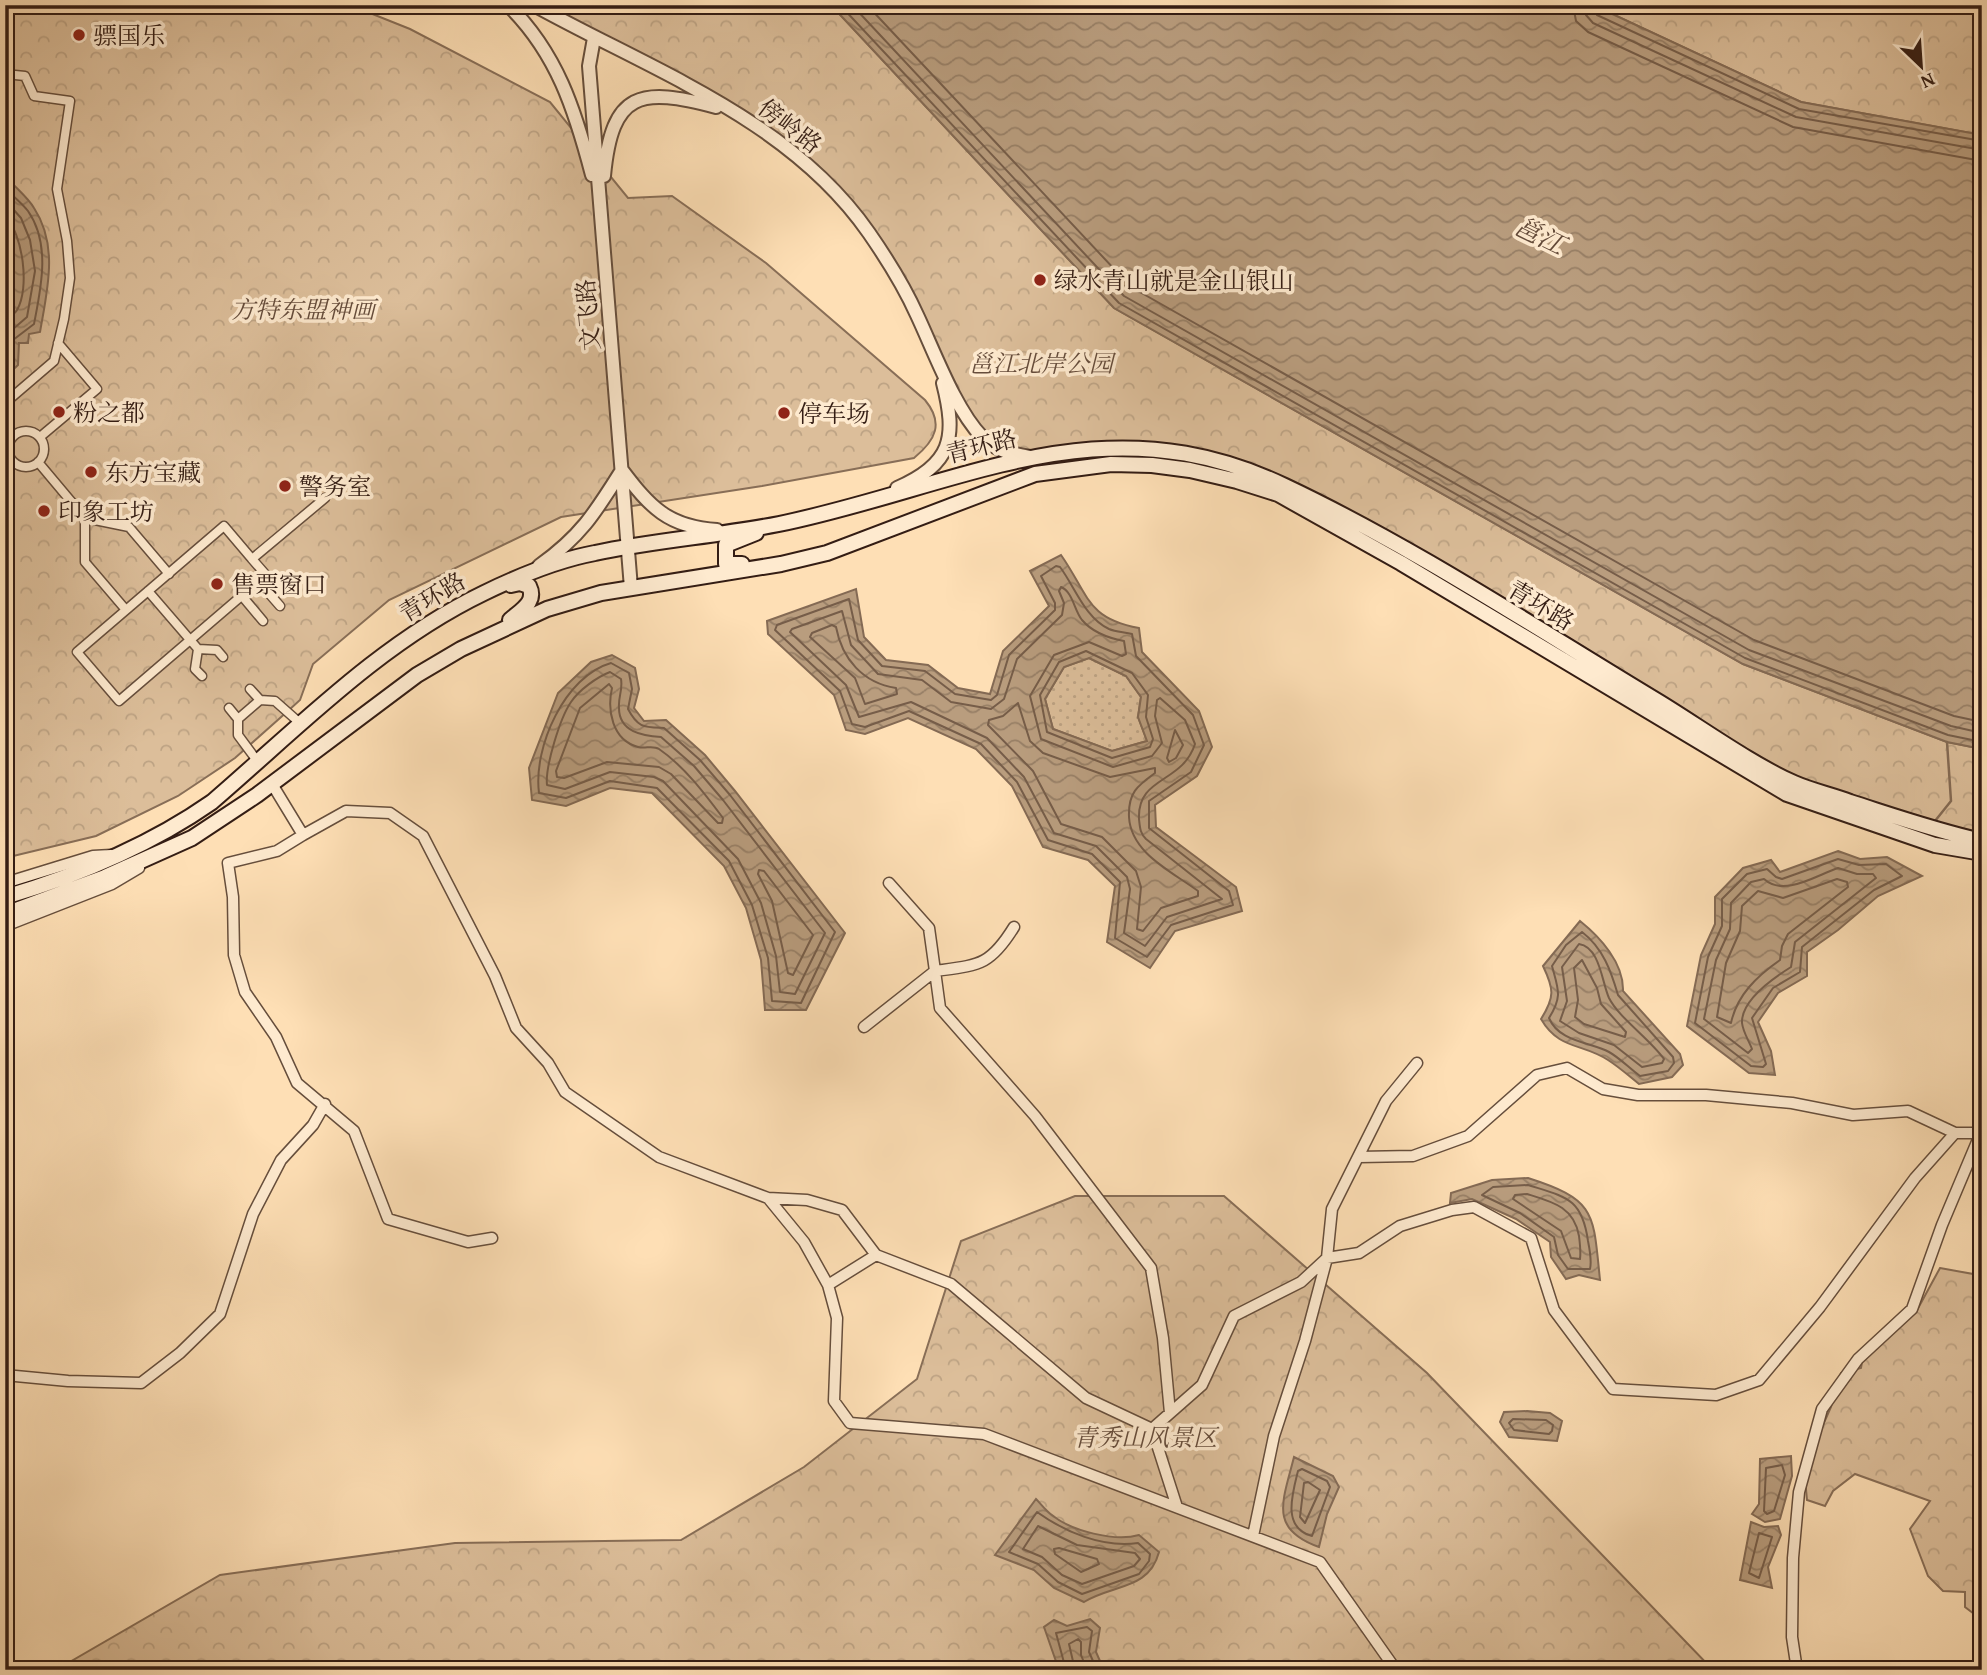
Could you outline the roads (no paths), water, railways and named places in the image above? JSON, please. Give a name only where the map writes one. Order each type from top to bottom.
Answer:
[{"type":"main road","name":"青环路","points":[[5,897],[122,854],[189,818],[362,671],[403,641],[483,594],[530,573],[591,554],[776,525],[970,470],[1030,457],[1099,447],[1155,448],[1238,466],[1286,486],[1407,551],[1792,782],[1939,831],[1982,841]]},
{"type":"main road","name":"青环路","points":[[5,914],[162,853],[224,819],[407,682],[501,628],[547,609],[631,588],[781,564],[870,539],[1004,484],[1048,471],[1111,464],[1153,465],[1237,481],[1278,494],[1401,563],[1787,794],[1935,845],[1982,853]]},
{"type":"main road","points":[[776,525],[726,545],[726,564],[781,564]]},
{"type":"main road","points":[[483,594],[520,583],[529,586],[532,593],[530,602],[501,628]]},
{"type":"street","points":[[508,5],[529,26],[559,73],[579,127],[600,208]]},
{"type":"street","name":"傍岭路","points":[[534,5],[738,114],[804,161],[854,213],[894,270],[939,365]]},
{"type":"street","name":"文飞路","points":[[594,38],[589,66],[631,588]]},
{"type":"street","points":[[5,74],[25,76],[34,96],[70,101],[57,190],[67,241],[70,278],[58,343],[54,361],[5,403]]},
{"type":"street","points":[[600,208],[607,141],[614,123],[627,108],[644,99],[664,95],[738,114]]},
{"type":"street","points":[[40,437],[97,389],[58,343]]},
{"type":"street","points":[[939,365],[982,438],[1011,454],[1030,457]]},
{"type":"street","points":[[864,502],[920,478],[942,457],[948,444],[951,414],[939,365]]},
{"type":"street","points":[[5,424],[14,435]]},
{"type":"street","points":[[32,432],[40,437],[44,445],[38,462],[29,466],[9,463],[9,443],[14,435],[32,432]]},
{"type":"street","points":[[38,462],[85,518],[129,527],[169,574]]},
{"type":"street","points":[[530,573],[569,545],[583,530],[622,470],[640,494],[668,519],[699,529],[736,531]]},
{"type":"street","points":[[253,559],[325,498]]},
{"type":"street","points":[[85,518],[85,562],[126,610]]},
{"type":"street","points":[[224,526],[253,559],[266,576],[119,701],[77,652],[224,526]]},
{"type":"street","points":[[259,582],[280,607]]},
{"type":"street","points":[[148,591],[198,649],[217,650],[223,657]]},
{"type":"street","points":[[242,596],[263,621]]},
{"type":"street","points":[[198,649],[195,669],[202,676]]},
{"type":"street","points":[[250,689],[260,700],[275,701],[301,724]]},
{"type":"street","points":[[258,762],[238,735],[239,719],[260,700]]},
{"type":"street","points":[[229,708],[239,719]]},
{"type":"street","points":[[272,784],[303,835]]},
{"type":"street","points":[[492,1238],[468,1242],[388,1219],[354,1131],[298,1083],[276,1037],[245,992],[234,956],[233,897],[228,863],[277,851],[346,811],[390,813],[423,836],[495,976],[516,1028],[548,1063],[565,1092],[659,1157],[768,1199],[807,1200],[842,1210],[876,1255],[951,1284],[1086,1398],[1152,1429],[1177,1507]]},
{"type":"street","points":[[5,926],[112,884],[162,853]]},
{"type":"street","points":[[5,883],[93,856],[122,854]]},
{"type":"street","points":[[889,883],[929,928],[940,1009],[1035,1116],[1151,1268],[1163,1338],[1170,1413]]},
{"type":"street","points":[[864,1027],[935,971],[974,966],[998,953],[1014,927]]},
{"type":"street","points":[[1253,1536],[1274,1436],[1319,1293],[1332,1209],[1387,1101],[1417,1063]]},
{"type":"street","points":[[1359,1157],[1413,1156],[1468,1136],[1537,1074],[1567,1068],[1603,1089],[1627,1093],[1706,1095],[1792,1103],[1853,1115],[1908,1111],[1955,1133],[1981,1132],[1942,1225],[1912,1309],[1858,1359],[1822,1409],[1799,1492],[1793,1558],[1792,1637],[1797,1670]]},
{"type":"street","points":[[5,1375],[68,1381],[141,1383],[180,1353],[220,1314],[253,1214],[281,1160],[313,1125],[325,1104]]},
{"type":"street","points":[[1152,1429],[1202,1385],[1234,1316],[1301,1282],[1326,1258],[1359,1253],[1400,1226],[1452,1210],[1474,1207],[1531,1238],[1554,1310],[1613,1389],[1716,1395],[1759,1380],[1820,1307],[1915,1178],[1955,1133]]},
{"type":"street","points":[[768,1199],[804,1242],[828,1285],[838,1318],[834,1401],[850,1423],[984,1434],[1321,1562],[1396,1670]]},
{"type":"street","points":[[828,1285],[876,1255]]},
{"type":"water","name":"邕江","points":[[831,5],[1593,5],[1801,102],[1982,135],[1982,749],[1947,742],[1743,664],[1114,308]]},
{"type":"water","points":[[5,175],[31,204],[42,223],[49,253],[49,269],[40,332],[29,334],[28,343],[19,343],[18,365],[5,377]]},
{"type":"water","points":[[1061,555],[1098,611],[1122,624],[1139,628],[1142,652],[1199,711],[1212,747],[1197,776],[1155,805],[1156,827],[1236,887],[1242,911],[1175,931],[1150,968],[1107,942],[1115,886],[1088,860],[1043,847],[1012,786],[976,749],[908,718],[865,734],[846,730],[834,695],[768,634],[767,621],[856,589],[864,637],[886,660],[928,665],[958,688],[990,694],[1003,651],[1049,606],[1030,571]],"holes":[[[1089,658],[1126,676],[1141,697],[1138,717],[1147,741],[1112,751],[1053,729],[1045,699],[1064,667]]]},
{"type":"water","points":[[612,655],[635,668],[639,689],[634,708],[644,721],[666,720],[705,755],[845,933],[806,1010],[765,1010],[761,960],[746,908],[724,866],[652,793],[610,788],[566,806],[532,800],[529,768],[558,693],[591,662]]},
{"type":"water","points":[[1838,851],[1860,859],[1887,857],[1922,876],[1878,896],[1807,952],[1807,976],[1778,993],[1758,1022],[1771,1051],[1775,1075],[1749,1073],[1687,1026],[1701,955],[1715,924],[1715,897],[1743,868],[1771,860],[1780,872]]},
{"type":"water","points":[[1580,921],[1603,943],[1615,961],[1620,971],[1623,991],[1680,1054],[1683,1065],[1672,1077],[1639,1084],[1608,1060],[1555,1036],[1541,1019],[1551,999],[1549,981],[1543,966]]},
{"type":"water","points":[[1528,1178],[1567,1194],[1587,1212],[1596,1239],[1600,1280],[1579,1275],[1566,1279],[1551,1257],[1550,1242],[1516,1219],[1472,1199],[1450,1203],[1451,1193],[1492,1180]]},
{"type":"water","points":[[1504,1412],[1550,1413],[1562,1421],[1557,1441],[1509,1437],[1500,1422]]},
{"type":"water","points":[[1791,1456],[1792,1476],[1780,1519],[1765,1522],[1752,1514],[1759,1504],[1760,1459]]},
{"type":"water","points":[[1294,1457],[1333,1476],[1339,1487],[1327,1514],[1319,1547],[1292,1532],[1283,1512]]},
{"type":"water","points":[[1036,1499],[1048,1512],[1070,1526],[1106,1536],[1139,1535],[1159,1552],[1154,1564],[1139,1580],[1084,1602],[1054,1588],[1034,1570],[995,1555]]},
{"type":"water","points":[[1751,1522],[1764,1527],[1778,1526],[1781,1535],[1768,1567],[1772,1588],[1740,1580]]},
{"type":"water","points":[[1090,1619],[1100,1628],[1096,1652],[1104,1670],[1059,1670],[1044,1627],[1054,1620],[1067,1626]]},
{"type":"waterway","points":[[1935,821],[1951,801],[1947,742]]},
{"type":"place","name":"骠国乐","points":[[79,35]]},
{"type":"place","name":"绿水青山就是金山银山","points":[[1040,280]]},
{"type":"place","name":"粉之都","points":[[59,412]]},
{"type":"place","name":"停车场","points":[[784,413]]},
{"type":"place","name":"东方宝藏","points":[[91,472]]},
{"type":"place","name":"警务室","points":[[285,486]]},
{"type":"place","name":"印象工坊","points":[[44,511]]},
{"type":"place","name":"售票窗口","points":[[217,584]]},
{"type":"park label","name":"方特东盟神画","points":[[303,309]]},
{"type":"park label","name":"邕江北岸公园","points":[[1041,363]]},
{"type":"park label","name":"青秀山风景区","points":[[1145,1437]]}]
